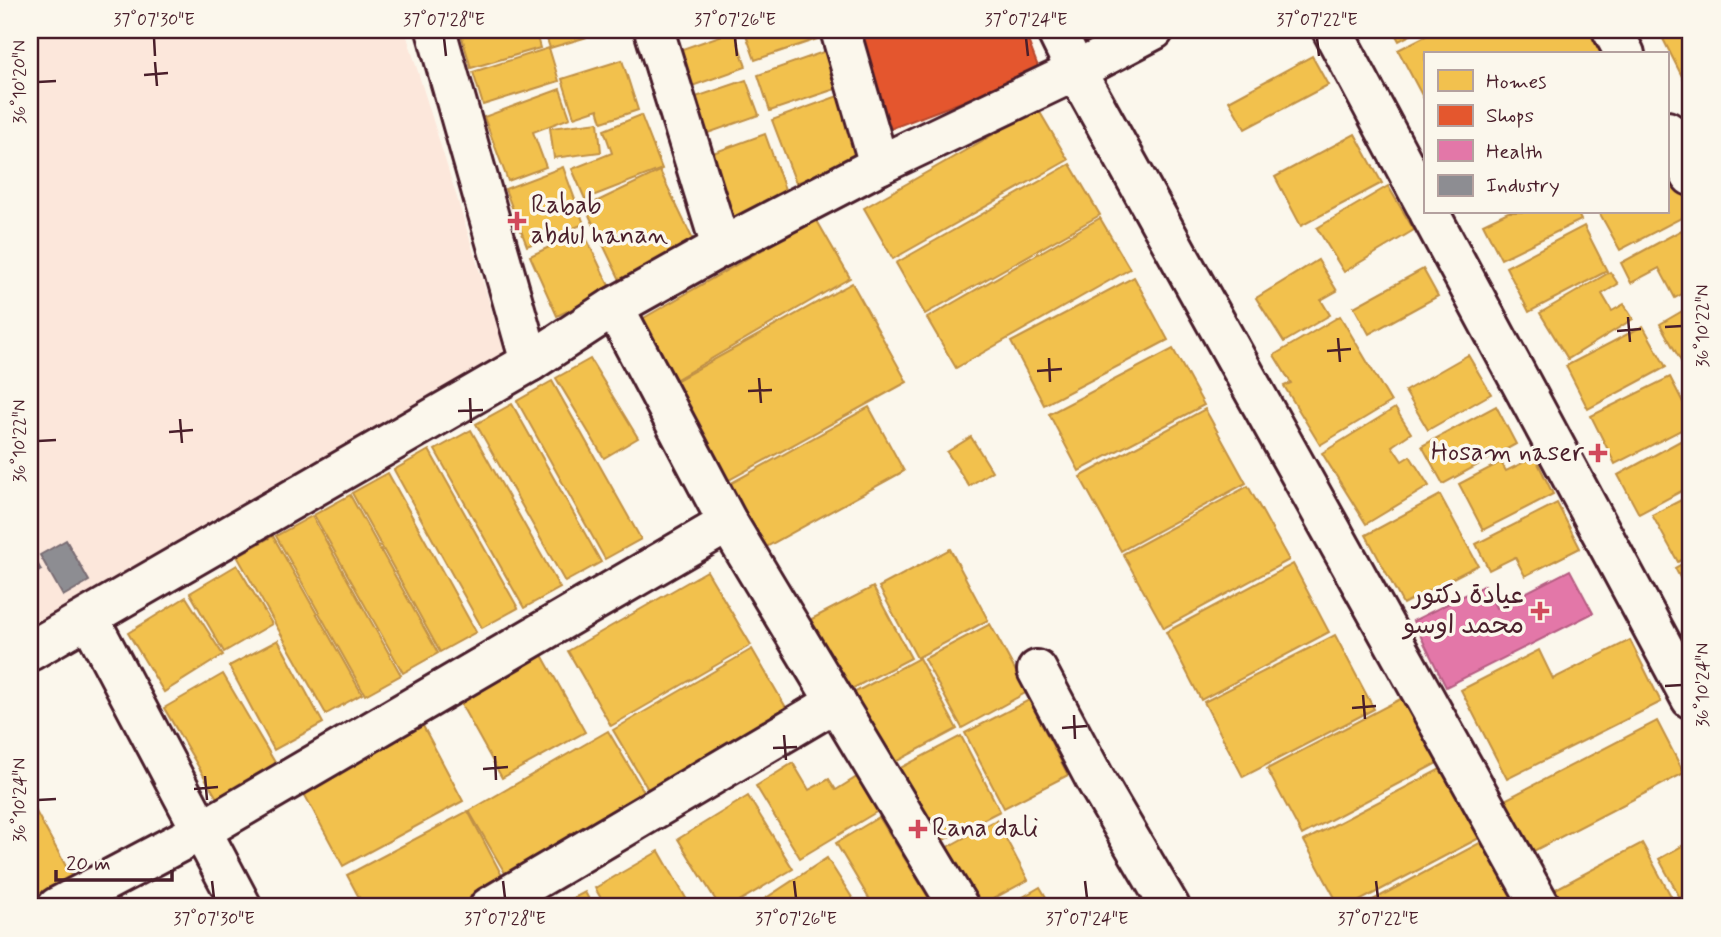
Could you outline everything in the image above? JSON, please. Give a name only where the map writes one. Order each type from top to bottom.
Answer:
[{"type":"street","points":[[436,30],[530,362]]},
{"type":"street","points":[[654,30],[721,247]]},
{"type":"street","points":[[840,30],[879,165]]},
{"type":"street","points":[[1056,30],[1076,71],[1541,907]]},
{"type":"street","points":[[30,651],[530,362],[614,307],[721,247],[879,165],[1076,71],[1154,30]]},
{"type":"street","points":[[1332,30],[1424,202]]},
{"type":"street","points":[[1668,133],[1691,176]]},
{"type":"street","points":[[1430,214],[1691,699]]},
{"type":"street","points":[[614,307],[729,523],[956,906]]},
{"type":"street","points":[[57,907],[201,831],[729,523]]},
{"type":"street","points":[[89,618],[242,907]]},
{"type":"street","points":[[1037,670],[1095,779],[1170,907]]},
{"type":"street","points":[[489,907],[836,702]]},
{"type":"shaded area","points":[[30,30],[405,30],[505,353],[30,631]]},
{"type":"building: Homes","points":[[460,30],[535,30],[540,48],[471,68]]},
{"type":"building: Homes","points":[[544,30],[611,30],[550,48]]},
{"type":"building: Homes","points":[[821,30],[823,37],[755,60],[745,32]]},
{"type":"building: Homes","points":[[1076,30],[1100,30],[1082,40]]},
{"type":"building: Homes","points":[[1393,30],[1420,30],[1399,41]]},
{"type":"building: Homes","points":[[1437,30],[1598,30],[1611,52],[1424,52],[1424,99],[1398,50]]},
{"type":"building: Homes","points":[[1691,30],[1691,94],[1659,31]]},
{"type":"building: Homes","points":[[734,31],[746,67],[678,91],[665,55]]},
{"type":"building: Homes","points":[[549,48],[559,81],[483,105],[473,72]]},
{"type":"building: Homes","points":[[826,51],[838,88],[770,111],[758,75]]},
{"type":"building: Homes","points":[[1312,56],[1328,85],[1245,129],[1229,101]]},
{"type":"building: Homes","points":[[622,60],[638,110],[602,122],[598,109],[574,117],[562,79]]},
{"type":"building: Homes","points":[[746,80],[759,115],[691,139],[678,103]]},
{"type":"building: Homes","points":[[560,89],[570,118],[533,132],[546,167],[508,181],[484,117]]},
{"type":"building: Homes","points":[[838,96],[862,159],[796,183],[772,120]]},
{"type":"building: Homes","points":[[1038,109],[1068,160],[893,259],[864,208]]},
{"type":"building: Homes","points":[[641,115],[662,169],[585,199],[572,169],[612,153],[604,130]]},
{"type":"building: Homes","points":[[598,122],[601,152],[554,158],[550,128]]},
{"type":"building: Homes","points":[[765,134],[788,198],[723,222],[699,158]]},
{"type":"building: Homes","points":[[1355,134],[1382,183],[1301,226],[1275,177]]},
{"type":"building: Homes","points":[[1070,164],[1100,215],[925,314],[896,263]]},
{"type":"building: Homes","points":[[1674,165],[1691,198],[1691,213],[1620,250],[1600,214],[1668,214],[1668,168]]},
{"type":"building: Homes","points":[[563,167],[584,224],[527,246],[505,189]]},
{"type":"building: Homes","points":[[660,171],[695,244],[620,280],[585,207]]},
{"type":"building: Homes","points":[[1388,186],[1414,230],[1344,272],[1317,228]]},
{"type":"building: Homes","points":[[1504,214],[1578,214],[1581,220],[1501,259],[1483,224]]},
{"type":"building: Homes","points":[[1100,218],[1130,269],[956,368],[927,318]]},
{"type":"building: Homes","points":[[816,219],[850,278],[663,387],[628,327]]},
{"type":"building: Homes","points":[[1691,225],[1691,289],[1675,298],[1659,268],[1631,283],[1621,263]]},
{"type":"building: Homes","points":[[1584,226],[1607,271],[1529,312],[1506,267]]},
{"type":"building: Homes","points":[[583,231],[611,290],[557,316],[530,256]]},
{"type":"building: Homes","points":[[1318,260],[1337,291],[1321,300],[1330,315],[1284,342],[1256,298]]},
{"type":"building: Homes","points":[[1423,269],[1438,296],[1369,334],[1354,307]]},
{"type":"building: Homes","points":[[1610,272],[1618,284],[1602,294],[1612,311],[1624,304],[1633,319],[1568,359],[1540,313]]},
{"type":"building: Homes","points":[[1134,277],[1168,340],[1044,405],[1011,342]]},
{"type":"building: Homes","points":[[852,283],[907,382],[720,485],[665,387]]},
{"type":"building: Homes","points":[[1691,306],[1691,379],[1660,324]]},
{"type":"building: Homes","points":[[1340,316],[1391,402],[1320,445],[1284,386],[1291,383],[1274,355]]},
{"type":"building: Homes","points":[[1643,326],[1666,367],[1588,409],[1566,366]]},
{"type":"building: Homes","points":[[1173,349],[1204,405],[1079,471],[1049,414]]},
{"type":"building: Homes","points":[[1468,355],[1491,394],[1428,430],[1405,391]]},
{"type":"building: Homes","points":[[590,359],[638,438],[604,458],[556,378]]},
{"type":"building: Homes","points":[[1670,377],[1691,418],[1691,425],[1615,464],[1591,416]]},
{"type":"building: Homes","points":[[552,381],[641,539],[605,559],[517,401]]},
{"type":"building: Homes","points":[[512,404],[601,562],[565,582],[476,424]]},
{"type":"building: Homes","points":[[1496,406],[1516,444],[1443,484],[1422,446]]},
{"type":"building: Homes","points":[[869,407],[904,471],[761,550],[726,486]]},
{"type":"building: Homes","points":[[1395,408],[1411,433],[1392,446],[1402,461],[1410,456],[1429,486],[1366,524],[1322,453]]},
{"type":"building: Homes","points":[[1205,409],[1246,483],[1121,551],[1080,477]]},
{"type":"building: Homes","points":[[471,430],[560,588],[524,608],[435,450]]},
{"type":"building: Homes","points":[[971,437],[992,471],[969,486],[947,452]]},
{"type":"building: Homes","points":[[1682,440],[1691,458],[1691,486],[1639,514],[1618,475]]},
{"type":"building: Homes","points":[[429,450],[518,608],[482,628],[394,470]]},
{"type":"building: Homes","points":[[1535,457],[1553,494],[1483,530],[1459,484],[1501,462],[1506,471]]},
{"type":"building: Homes","points":[[388,473],[476,632],[440,652],[352,493]]},
{"type":"building: Homes","points":[[1248,486],[1289,560],[1164,628],[1123,554]]},
{"type":"building: Homes","points":[[350,495],[438,653],[403,673],[314,515]]},
{"type":"building: Homes","points":[[1440,495],[1478,565],[1403,604],[1366,535]]},
{"type":"building: Homes","points":[[1691,495],[1691,555],[1678,562],[1652,515]]},
{"type":"building: Homes","points":[[1557,503],[1580,548],[1525,576],[1515,557],[1489,570],[1476,544]]},
{"type":"building: Homes","points":[[312,516],[401,675],[365,695],[276,536]]},
{"type":"building: Homes","points":[[273,536],[362,694],[326,714],[237,556]]},
{"type":"building: Homes","points":[[950,549],[988,620],[917,658],[879,587]]},
{"type":"building: Homes","points":[[1691,559],[1691,599],[1675,568]]},
{"type":"building: Homes","points":[[1293,564],[1329,632],[1201,700],[1166,632]]},
{"type":"building: Homes","points":[[237,565],[272,624],[224,652],[190,593]]},
{"type":"building: Homes","points":[[707,571],[751,645],[611,726],[568,651]]},
{"type":"building: Homes","points":[[873,587],[911,658],[840,695],[802,624]]},
{"type":"building: Homes","points":[[186,597],[223,655],[164,692],[128,633]]},
{"type":"building: Homes","points":[[990,624],[1027,692],[962,728],[924,659]]},
{"type":"building: Homes","points":[[1335,635],[1374,709],[1243,777],[1204,702]]},
{"type":"building: Homes","points":[[278,640],[323,723],[274,750],[229,666]]},
{"type":"building: Homes","points":[[1630,640],[1661,702],[1507,779],[1461,690],[1539,650],[1553,679]]},
{"type":"building: Homes","points":[[752,649],[795,723],[656,803],[613,730]]},
{"type":"building: Homes","points":[[542,655],[585,732],[502,778],[459,701]]},
{"type":"building: Homes","points":[[919,658],[957,729],[886,767],[848,696]]},
{"type":"building: Homes","points":[[223,674],[277,766],[218,800],[164,708]]},
{"type":"building: Homes","points":[[1404,697],[1439,762],[1302,835],[1267,769]]},
{"type":"building: Homes","points":[[1029,700],[1068,775],[1004,808],[965,733]]},
{"type":"building: Homes","points":[[1657,721],[1684,773],[1528,854],[1501,802]]},
{"type":"building: Homes","points":[[422,724],[463,801],[343,866],[301,788]]},
{"type":"building: Homes","points":[[608,731],[652,805],[512,885],[469,811]]},
{"type":"building: Homes","points":[[961,736],[1000,811],[928,848],[889,774]]},
{"type":"building: Homes","points":[[793,763],[809,790],[829,779],[836,790],[857,777],[878,811],[800,858],[756,786]]},
{"type":"building: Homes","points":[[1446,766],[1483,836],[1348,907],[1340,907],[1304,841]]},
{"type":"building: Homes","points":[[748,796],[793,869],[729,907],[720,907],[678,839]]},
{"type":"building: Homes","points":[[34,808],[78,888],[43,907],[38,907],[30,892],[30,811]]},
{"type":"building: Homes","points":[[468,811],[509,889],[475,907],[364,907],[347,875]]},
{"type":"building: Homes","points":[[879,817],[930,900],[918,907],[874,907],[836,843]]},
{"type":"building: Homes","points":[[996,820],[1028,880],[978,907],[935,854]]},
{"type":"building: Homes","points":[[1487,839],[1522,904],[1516,907],[1360,907]]},
{"type":"building: Homes","points":[[1691,841],[1691,904],[1685,907],[1659,859]]},
{"type":"building: Homes","points":[[1642,843],[1671,896],[1649,907],[1558,907],[1550,892]]},
{"type":"building: Homes","points":[[659,851],[691,907],[606,907],[595,888]]},
{"type":"building: Homes","points":[[827,858],[858,907],[754,906]]},
{"type":"building: Homes","points":[[1040,887],[1052,907],[1006,907]]},
{"type":"building: Homes","points":[[585,892],[593,907],[556,907]]},
{"type":"building: Shops","points":[[852,30],[1024,30],[1040,72],[890,129]]},
{"type":"building: Health","points":[[1570,570],[1593,613],[1446,687],[1413,621],[1485,585],[1496,608]]},
{"type":"building: Industry","points":[[66,540],[89,581],[63,596],[40,555]]},
{"type":"building: Industry","points":[[33,556],[41,570],[30,576],[30,558]]},
{"type":"place","name":"Rabab abdul hanan","points":[[517,221]]},
{"type":"place","name":"Hosam naser","points":[[1598,453]]},
{"type":"place","name":"عيادة دكتور محمد اوسو","points":[[1540,611]]},
{"type":"place","name":"Rana dali","points":[[918,829]]}]
